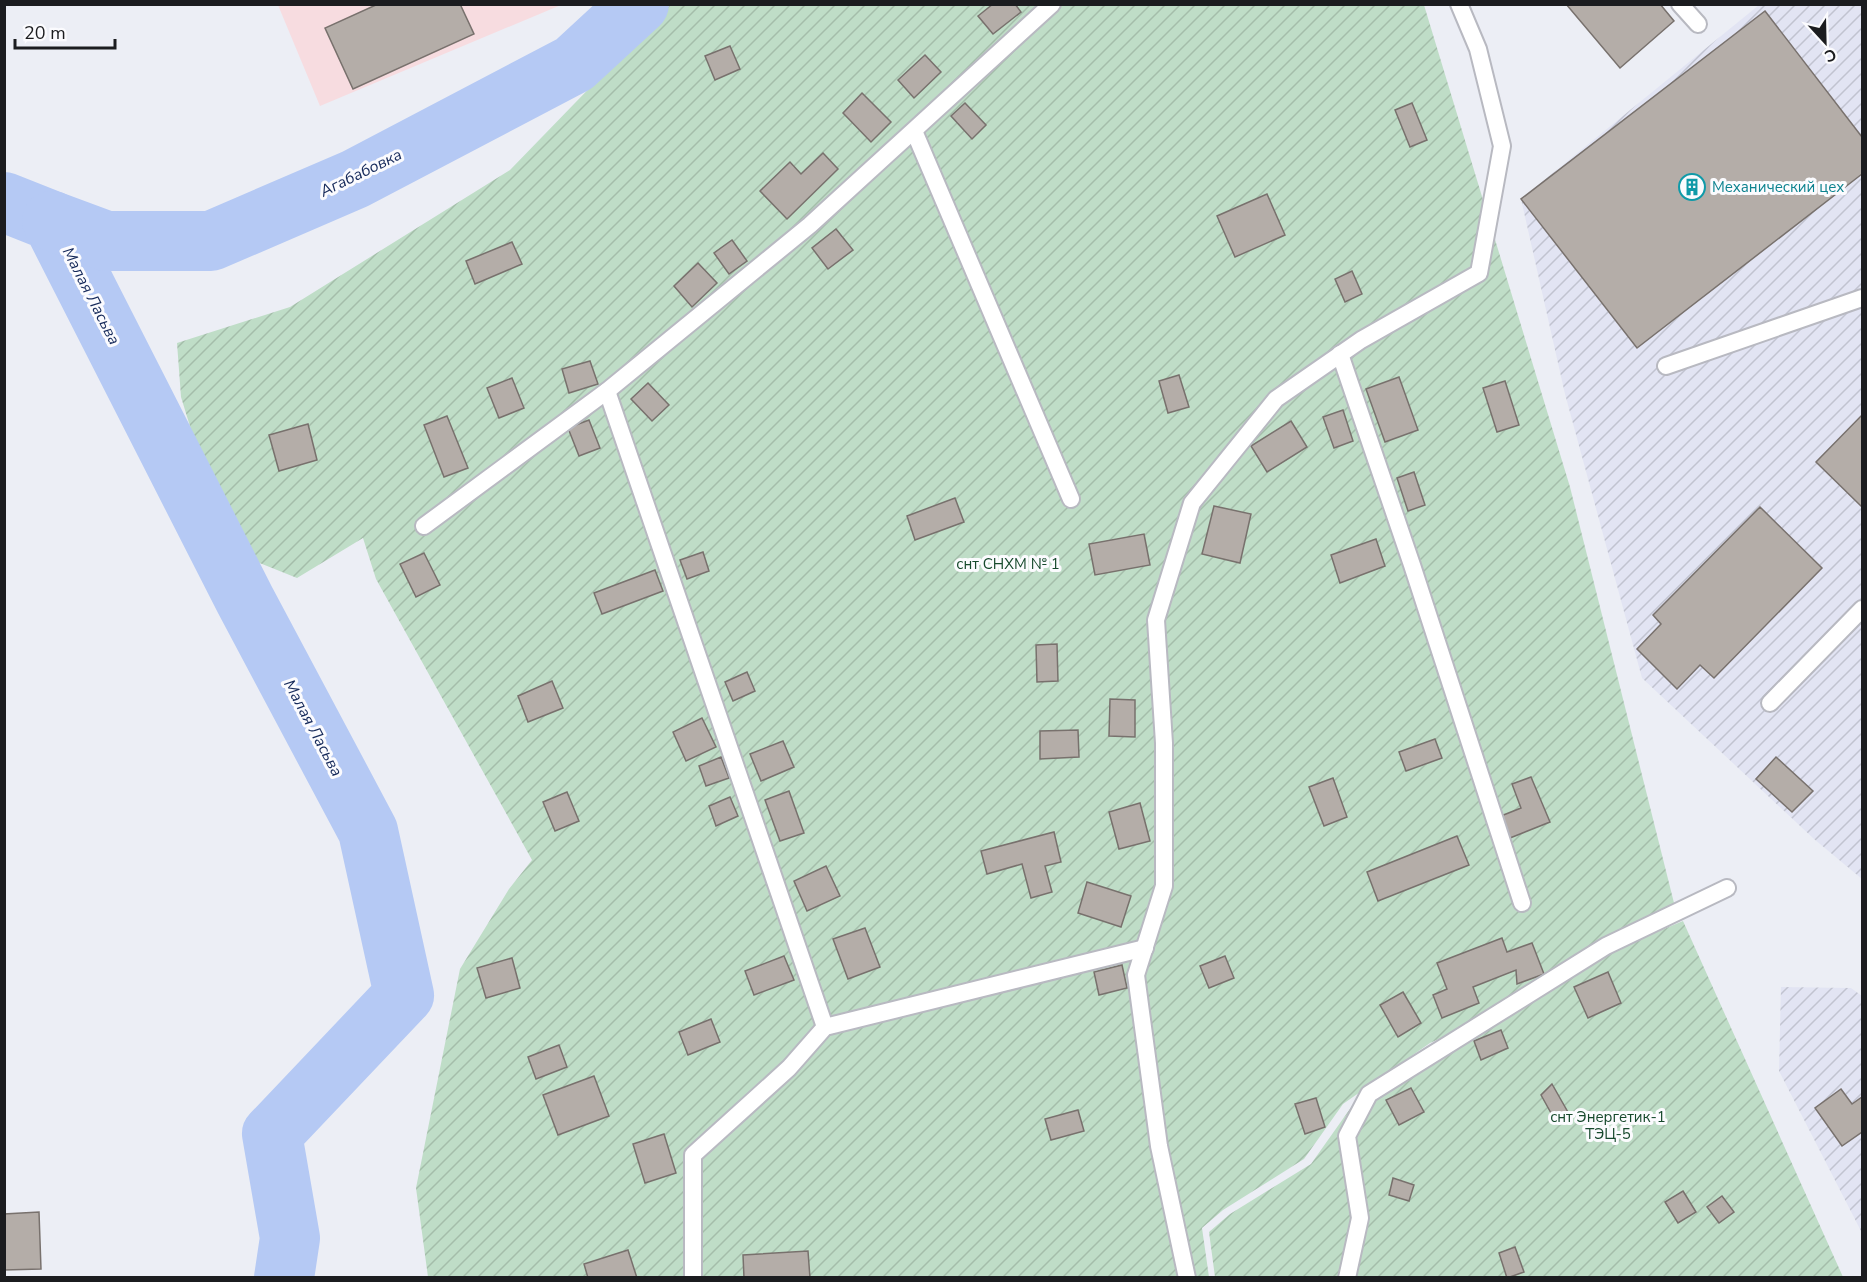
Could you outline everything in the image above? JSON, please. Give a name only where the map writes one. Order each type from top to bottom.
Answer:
[{"type":"lane","points":[[424,526],[607,391],[810,225],[1053,4]]},
{"type":"lane","points":[[1187,1278],[1159,1146],[1136,975],[1164,886],[1164,743],[1156,620],[1192,503],[1276,399],[1340,354],[1479,273],[1502,146],[1478,49],[1459,4]]},
{"type":"lane","points":[[1680,4],[1698,24]]},
{"type":"lane","points":[[914,131],[1071,499]]},
{"type":"lane","points":[[1666,366],[1863,298]]},
{"type":"lane","points":[[1340,354],[1412,565],[1522,903]]},
{"type":"lane","points":[[607,391],[825,1027]]},
{"type":"lane","points":[[1770,703],[1863,609]]},
{"type":"lane","points":[[1347,1278],[1360,1218],[1347,1136],[1369,1095],[1606,946],[1727,888]]},
{"type":"lane","points":[[693,1278],[693,1155],[789,1068],[825,1027],[1145,948]]},
{"type":"shaded area","points":[[278,5],[561,5],[320,106]]},
{"type":"shaded area","points":[[1759,5],[1862,5],[1862,879],[1814,839],[1642,678],[1565,394],[1521,199]]},
{"type":"shaded area","points":[[1781,987],[1851,988],[1862,996],[1862,1233],[1779,1071]]},
{"type":"green space","name":"снт СНХМ № 1","points":[[670,5],[1424,5],[1570,487],[1677,915],[1611,951],[1683,921],[1843,1277],[1215,1277],[1209,1232],[1230,1214],[1311,1164],[1352,1106],[1437,1047],[1500,1012],[1430,1043],[1343,1104],[1304,1159],[1223,1210],[1202,1228],[1209,1277],[428,1277],[416,1188],[460,969],[509,889],[532,860],[376,579],[363,538],[297,578],[252,560],[212,498],[181,397],[177,343],[290,307],[510,170]]},
{"type":"building","points":[[378,4],[460,4],[474,34],[353,89],[325,28]]},
{"type":"building","points":[[993,4],[1015,4],[1021,12],[993,34],[978,16]]},
{"type":"building","points":[[1566,4],[1660,4],[1674,21],[1620,68]]},
{"type":"building","name":"Механический цех","points":[[1765,11],[1862,137],[1862,174],[1637,348],[1521,199]]},
{"type":"building","points":[[730,46],[740,69],[715,80],[705,56]]},
{"type":"building","points":[[925,55],[941,72],[914,98],[898,80]]},
{"type":"building","points":[[862,93],[891,122],[871,142],[843,113]]},
{"type":"building","points":[[965,103],[986,125],[972,139],[951,116]]},
{"type":"building","points":[[1412,103],[1427,140],[1410,147],[1395,110]]},
{"type":"building","points":[[823,153],[838,169],[787,219],[760,191],[790,162],[801,174]]},
{"type":"building","points":[[1267,194],[1285,235],[1235,257],[1217,216]]},
{"type":"building","points":[[836,229],[853,250],[828,269],[812,248]]},
{"type":"building","points":[[732,240],[747,261],[729,274],[714,253]]},
{"type":"building","points":[[512,242],[522,264],[475,284],[466,261]]},
{"type":"building","points":[[698,263],[717,283],[692,307],[674,286]]},
{"type":"building","points":[[1352,271],[1362,294],[1345,302],[1335,279]]},
{"type":"building","points":[[590,361],[598,384],[569,393],[562,369]]},
{"type":"building","points":[[1179,375],[1189,407],[1168,413],[1159,381]]},
{"type":"building","points":[[1399,377],[1418,430],[1385,442],[1366,389]]},
{"type":"building","points":[[512,378],[524,408],[499,418],[487,388]]},
{"type":"building","points":[[1505,381],[1519,425],[1497,432],[1483,388]]},
{"type":"building","points":[[648,383],[669,405],[652,421],[631,399]]},
{"type":"building","points":[[1343,410],[1353,441],[1334,448],[1323,417]]},
{"type":"building","points":[[1862,415],[1862,507],[1816,462]]},
{"type":"building","points":[[447,416],[468,468],[444,477],[424,425]]},
{"type":"building","points":[[589,420],[600,448],[579,456],[568,428]]},
{"type":"building","points":[[1291,421],[1307,447],[1267,472],[1251,446]]},
{"type":"building","points":[[308,424],[317,460],[279,471],[269,435]]},
{"type":"building","points":[[1414,472],[1425,505],[1408,511],[1397,478]]},
{"type":"building","points":[[955,498],[964,522],[915,540],[907,516]]},
{"type":"building","points":[[1214,506],[1251,514],[1240,563],[1202,554]]},
{"type":"building","points":[[1760,507],[1822,568],[1714,678],[1700,665],[1677,689],[1637,649],[1661,624],[1653,615]]},
{"type":"building","points":[[1144,534],[1150,565],[1095,575],[1089,544]]},
{"type":"building","points":[[1376,539],[1385,566],[1340,583],[1331,555]]},
{"type":"building","points":[[703,552],[709,571],[687,579],[680,560]]},
{"type":"building","points":[[424,553],[440,585],[416,597],[400,564]]},
{"type":"building","points":[[655,570],[663,591],[602,614],[594,593]]},
{"type":"building","points":[[1057,644],[1058,681],[1037,682],[1036,645]]},
{"type":"building","points":[[747,672],[755,691],[733,701],[725,682]]},
{"type":"building","points":[[552,681],[563,708],[528,722],[518,696]]},
{"type":"building","points":[[1110,699],[1135,700],[1135,737],[1109,736]]},
{"type":"building","points":[[702,718],[716,747],[686,761],[673,732]]},
{"type":"building","points":[[1078,730],[1079,757],[1040,759],[1040,731]]},
{"type":"building","points":[[1435,739],[1442,758],[1406,771],[1399,752]]},
{"type":"building","points":[[783,741],[794,767],[761,781],[750,754]]},
{"type":"building","points":[[721,757],[729,778],[706,786],[699,766]]},
{"type":"building","points":[[1776,757],[1813,791],[1792,812],[1756,779]]},
{"type":"building","points":[[1531,777],[1550,822],[1510,838],[1501,816],[1521,808],[1512,784]]},
{"type":"building","points":[[1333,778],[1347,817],[1324,826],[1309,787]]},
{"type":"building","points":[[789,791],[804,833],[780,841],[765,800]]},
{"type":"building","points":[[567,792],[579,821],[555,831],[543,802]]},
{"type":"building","points":[[730,797],[738,816],[716,826],[709,806]]},
{"type":"building","points":[[1140,803],[1150,841],[1119,849],[1109,812]]},
{"type":"building","points":[[1054,832],[1061,862],[1045,866],[1052,892],[1031,898],[1022,864],[987,874],[981,851]]},
{"type":"building","points":[[1457,836],[1469,865],[1378,901],[1367,872]]},
{"type":"building","points":[[826,866],[840,896],[807,911],[794,881]]},
{"type":"building","points":[[1087,882],[1131,896],[1121,927],[1078,913]]},
{"type":"building","points":[[865,928],[880,967],[848,979],[833,939]]},
{"type":"building","points":[[1502,938],[1507,952],[1532,943],[1544,974],[1517,984],[1516,970],[1473,987],[1479,1003],[1442,1018],[1433,995],[1447,989],[1437,963]]},
{"type":"building","points":[[784,956],[794,980],[754,995],[745,971]]},
{"type":"building","points":[[1225,956],[1234,978],[1209,988],[1200,966]]},
{"type":"building","points":[[512,958],[520,988],[486,998],[477,968]]},
{"type":"building","points":[[1122,965],[1127,988],[1099,995],[1094,972]]},
{"type":"building","points":[[1608,972],[1621,1003],[1588,1018],[1574,987]]},
{"type":"building","points":[[1403,992],[1421,1023],[1398,1037],[1380,1005]]},
{"type":"building","points":[[711,1019],[720,1042],[688,1055],[679,1032]]},
{"type":"building","points":[[1501,1030],[1508,1048],[1481,1060],[1474,1041]]},
{"type":"building","points":[[559,1045],[567,1067],[536,1079],[528,1057]]},
{"type":"building","points":[[594,1076],[609,1116],[558,1135],[543,1095]]},
{"type":"building","points":[[1552,1084],[1569,1114],[1556,1122],[1541,1095]]},
{"type":"building","points":[[1411,1088],[1424,1112],[1399,1125],[1386,1100]]},
{"type":"building","points":[[1841,1089],[1852,1104],[1862,1097],[1862,1132],[1842,1146],[1815,1108]]},
{"type":"building","points":[[1316,1098],[1325,1127],[1305,1134],[1295,1104]]},
{"type":"building","points":[[1078,1110],[1084,1131],[1051,1140],[1045,1119]]},
{"type":"building","points":[[664,1134],[676,1173],[645,1183],[633,1144]]},
{"type":"building","points":[[1393,1178],[1414,1185],[1409,1201],[1389,1195]]},
{"type":"building","points":[[1683,1191],[1696,1212],[1678,1223],[1665,1202]]},
{"type":"building","points":[[1722,1196],[1734,1212],[1719,1223],[1707,1207]]},
{"type":"building","points":[[39,1212],[41,1269],[4,1270],[4,1214]]},
{"type":"building","points":[[1515,1247],[1524,1272],[1507,1278],[1499,1253]]},
{"type":"building","points":[[628,1250],[637,1278],[588,1278],[584,1264]]},
{"type":"building","points":[[808,1251],[810,1278],[744,1278],[743,1255]]},
{"type":"waterway","name":"Агабабовка","points":[[52,221],[106,241],[211,241],[355,179],[574,64],[639,4]]},
{"type":"waterway","name":"Малая Ласьва","points":[[4,202],[52,221],[245,600],[368,831],[404,995],[272,1134],[290,1238],[284,1278]]},
{"type":"place","name":"Механический цех","points":[[1692,187]]},
{"type":"park label","name":"снт Энергетик-1 ТЭЦ-5","points":[[1608,1126]]}]
